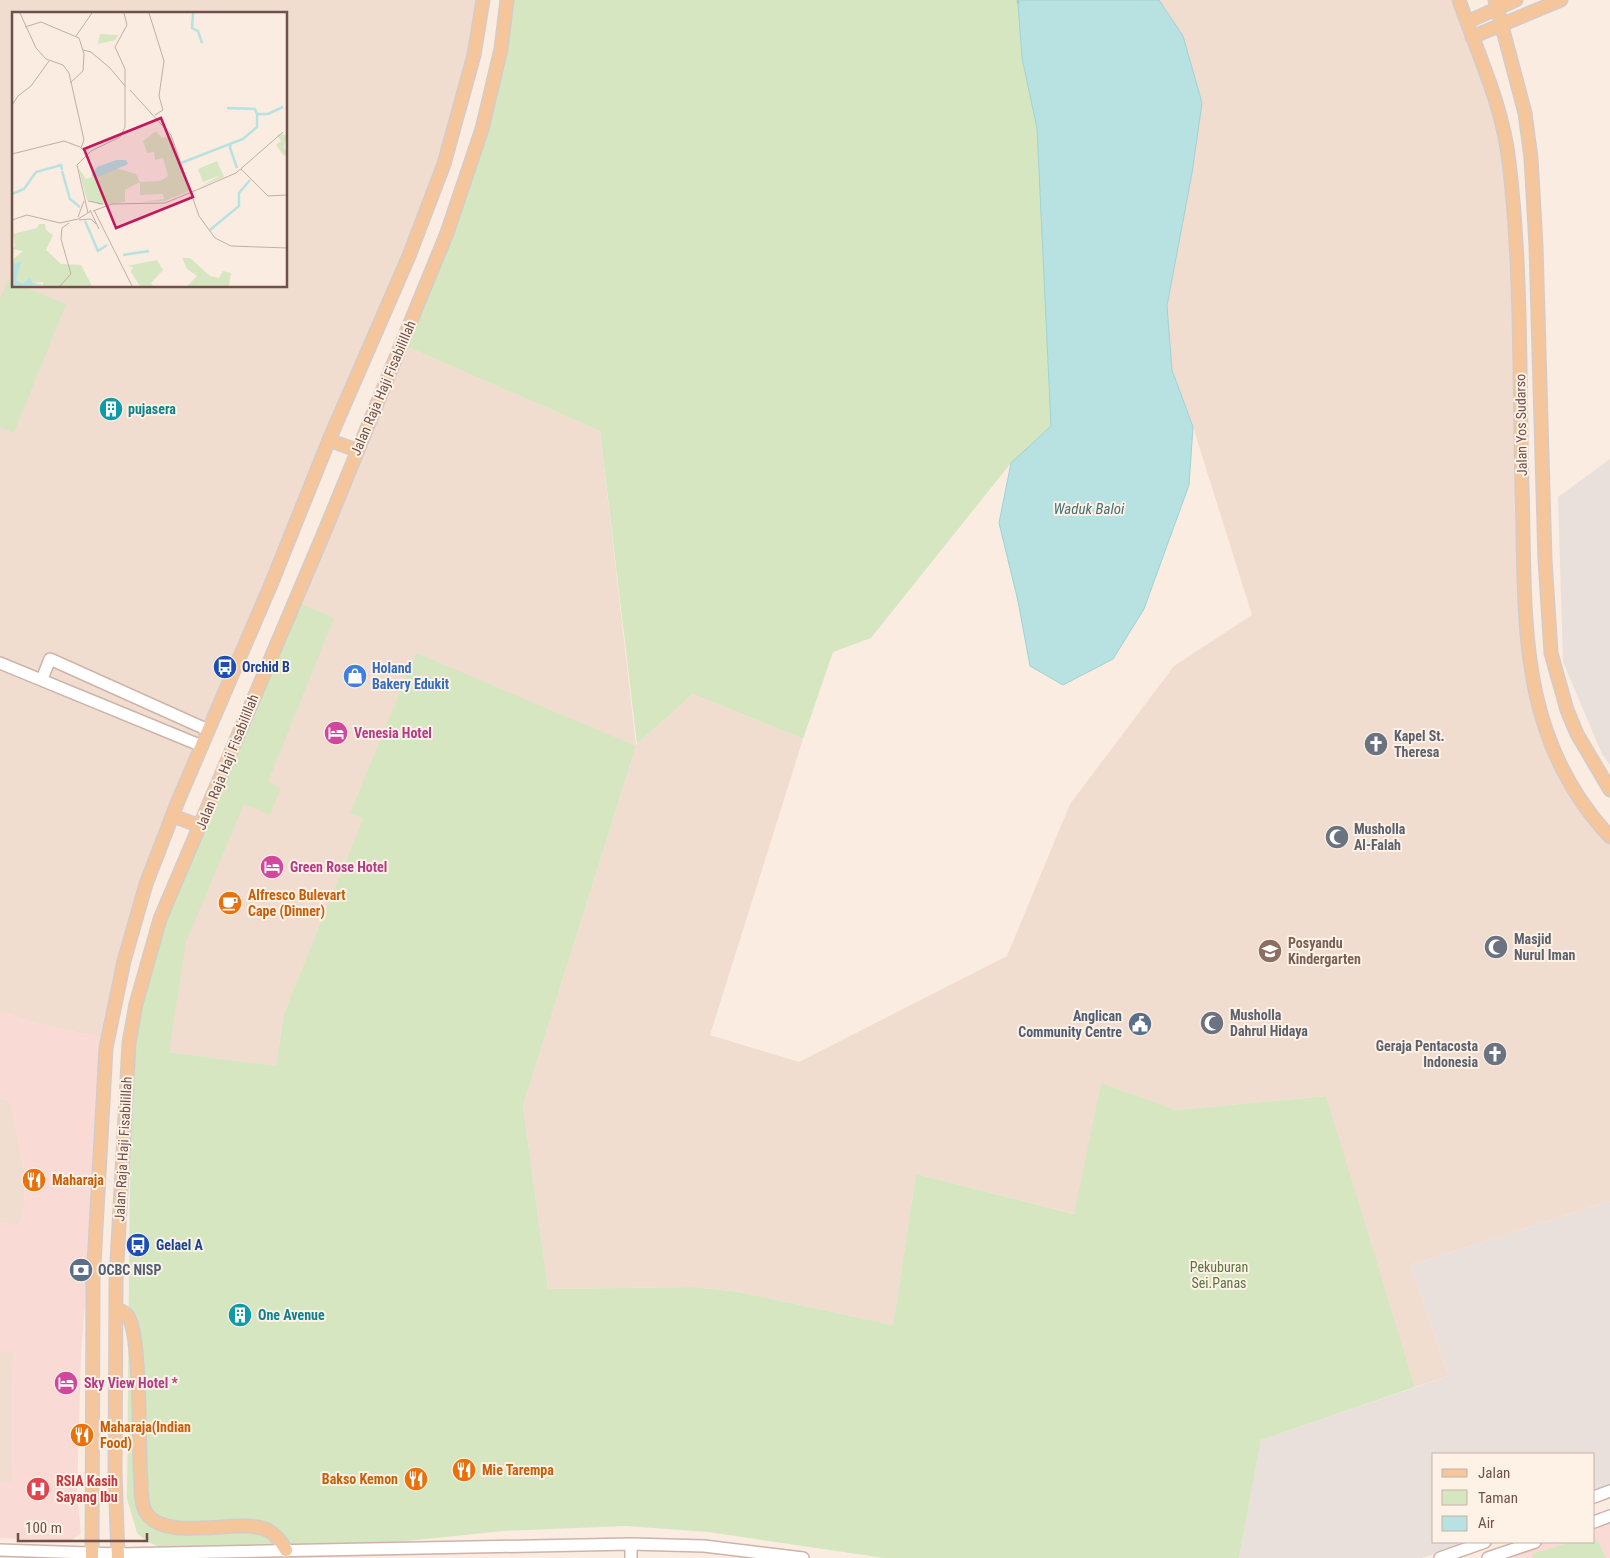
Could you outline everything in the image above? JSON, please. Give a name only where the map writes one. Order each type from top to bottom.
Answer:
[{"type":"main road","name":"Jalan Raja Haji Fisabilillah","points":[[92,1555],[93,1272],[106,1048],[124,961],[146,884],[173,816],[268,591],[329,440],[409,256],[444,164],[474,55],[483,0]]},
{"type":"main road","name":"Jalan Raja Haji Fisabilillah","points":[[118,1556],[115,1473],[117,1309],[129,1043],[146,966],[160,919],[257,686],[324,534],[356,450],[431,275],[473,159],[495,78],[507,0]]},
{"type":"main road","name":"Jalan Yos Sudarso","points":[[1459,0],[1496,106],[1510,172],[1517,246],[1526,630],[1531,676],[1536,698],[1561,770],[1610,837]]},
{"type":"main road","points":[[1467,22],[1496,5],[1516,0]]},
{"type":"main road","points":[[1472,37],[1561,0]]},
{"type":"main road","name":"Jalan Yos Sudarso","points":[[1496,5],[1525,113],[1531,158],[1536,246],[1545,550],[1551,653],[1567,710],[1577,734],[1610,790]]},
{"type":"main road","points":[[329,440],[356,450]]},
{"type":"main road","points":[[1524,549],[1545,550]]},
{"type":"main road","points":[[42,679],[50,659],[208,730]]},
{"type":"main road","points":[[0,663],[202,746]]},
{"type":"main road","points":[[173,816],[200,826]]},
{"type":"main road","points":[[124,961],[146,966]]},
{"type":"main road","points":[[117,1309],[127,1315],[134,1337],[142,1503],[148,1515],[153,1521],[172,1527],[265,1529],[279,1538],[286,1550]]},
{"type":"main road","points":[[1595,1497],[1610,1491]]},
{"type":"main road","points":[[1440,1558],[1483,1543]]},
{"type":"main road","points":[[1488,1558],[1532,1543]]},
{"type":"main road","points":[[0,1550],[118,1556],[286,1550],[631,1544],[704,1546],[803,1558]]},
{"type":"main road","points":[[630,1558],[631,1544]]},
{"type":"shaded area","points":[[0,0],[485,0],[414,253],[154,873],[108,1039],[37,1024],[0,1012]]},
{"type":"shaded area","points":[[1159,0],[1459,0],[1508,156],[1524,627],[1548,737],[1610,836],[1610,1201],[1410,1265],[1449,1376],[1415,1387],[1325,1096],[1176,1110],[1101,1084],[1075,1214],[916,1174],[893,1325],[740,1292],[693,1287],[548,1289],[523,1106],[636,746],[350,813],[364,819],[284,1013],[276,1066],[131,1047],[171,887],[221,758],[396,342],[600,431],[636,745],[693,694],[803,739],[710,1035],[799,1062],[1007,956],[1070,804],[1174,666],[1252,615],[1193,427],[1172,370],[1167,306],[1192,173],[1202,103],[1183,36]]},
{"type":"shaded area","points":[[1610,459],[1610,765],[1602,754],[1563,662],[1558,497]]},
{"type":"shaded area","points":[[0,1010],[37,1024],[108,1039],[81,1353],[77,1495],[81,1533],[71,1541],[0,1538],[0,1482],[12,1482],[13,1352],[0,1351],[0,1223],[19,1224],[24,1207],[25,1175],[11,1102],[0,1098]]},
{"type":"shaded area","points":[[0,1098],[11,1102],[25,1175],[24,1207],[19,1225],[0,1223]]},
{"type":"shaded area","points":[[1610,1201],[1610,1495],[1595,1500],[1595,1453],[1432,1453],[1432,1543],[1473,1543],[1421,1558],[1239,1558],[1261,1440],[1449,1376],[1410,1265]]},
{"type":"shaded area","points":[[0,1351],[13,1351],[12,1482],[0,1482]]},
{"type":"shaded area","points":[[1599,1520],[1610,1524],[1610,1558],[1488,1558],[1532,1543],[1595,1543],[1595,1522]]},
{"type":"green space","points":[[505,0],[1022,0],[1018,4],[1022,58],[1037,128],[1051,426],[1011,463],[871,638],[833,652],[803,739],[693,694],[637,744],[600,431],[396,342],[460,174],[486,88]]},
{"type":"green space","points":[[8,280],[12,282],[12,288],[28,288],[66,304],[14,433],[0,427],[0,299]]},
{"type":"green space","name":"Pekuburan Sei.Panas","points":[[295,601],[334,618],[268,782],[281,788],[270,815],[244,804],[186,942],[169,1052],[276,1066],[284,1013],[363,819],[350,813],[416,653],[636,746],[523,1106],[548,1289],[693,1287],[740,1292],[893,1325],[916,1174],[1074,1214],[1101,1083],[1176,1110],[1326,1096],[1415,1387],[1261,1440],[1239,1558],[884,1558],[708,1532],[626,1526],[503,1531],[349,1547],[180,1556],[146,1541],[137,1533],[127,1499],[131,1047],[171,887],[229,738]]},
{"type":"green space","points":[[1595,1540],[1598,1541],[1606,1558],[1533,1558],[1532,1554],[1568,1543],[1595,1543]]},
{"type":"water","name":"Waduk Baloi","points":[[1022,0],[1159,0],[1183,36],[1202,103],[1192,173],[1167,306],[1172,370],[1193,427],[1189,485],[1144,609],[1113,659],[1063,685],[1030,666],[1018,601],[999,523],[1011,463],[1051,426],[1037,128],[1022,58],[1018,3]]},
{"type":"place","name":"pujasera","points":[[111,409]]},
{"type":"place","name":"Orchid B","points":[[225,667]]},
{"type":"place","name":"Holand Bakery Edukit","points":[[355,676]]},
{"type":"place","name":"Venesia Hotel","points":[[336,733]]},
{"type":"place","name":"Kapel St. Theresa","points":[[1376,744]]},
{"type":"place","name":"Musholla Al-Falah","points":[[1337,837]]},
{"type":"place","name":"Green Rose Hotel","points":[[272,867]]},
{"type":"place","name":"Alfresco Bulevart Cape (Dinner)","points":[[230,903]]},
{"type":"place","name":"Masjid Nurul Iman","points":[[1496,947]]},
{"type":"place","name":"Posyandu Kindergarten","points":[[1270,951]]},
{"type":"place","name":"Musholla Dahrul Hidaya","points":[[1212,1023]]},
{"type":"place","name":"Anglican Community Centre","points":[[1140,1024]]},
{"type":"place","name":"Geraja Pentacosta Indonesia","points":[[1495,1054]]},
{"type":"place","name":"Maharaja","points":[[34,1180]]},
{"type":"place","name":"Gelael A","points":[[138,1245]]},
{"type":"place","name":"OCBC NISP","points":[[81,1270]]},
{"type":"place","name":"One Avenue","points":[[240,1315]]},
{"type":"place","name":"Sky View Hotel *","points":[[66,1383]]},
{"type":"place","name":"Maharaja(Indian Food)","points":[[82,1435]]},
{"type":"place","name":"Mie Tarempa","points":[[464,1470]]},
{"type":"place","name":"Bakso Kemon","points":[[416,1479]]},
{"type":"place","name":"RSIA Kasih Sayang Ibu","points":[[38,1489]]}]
